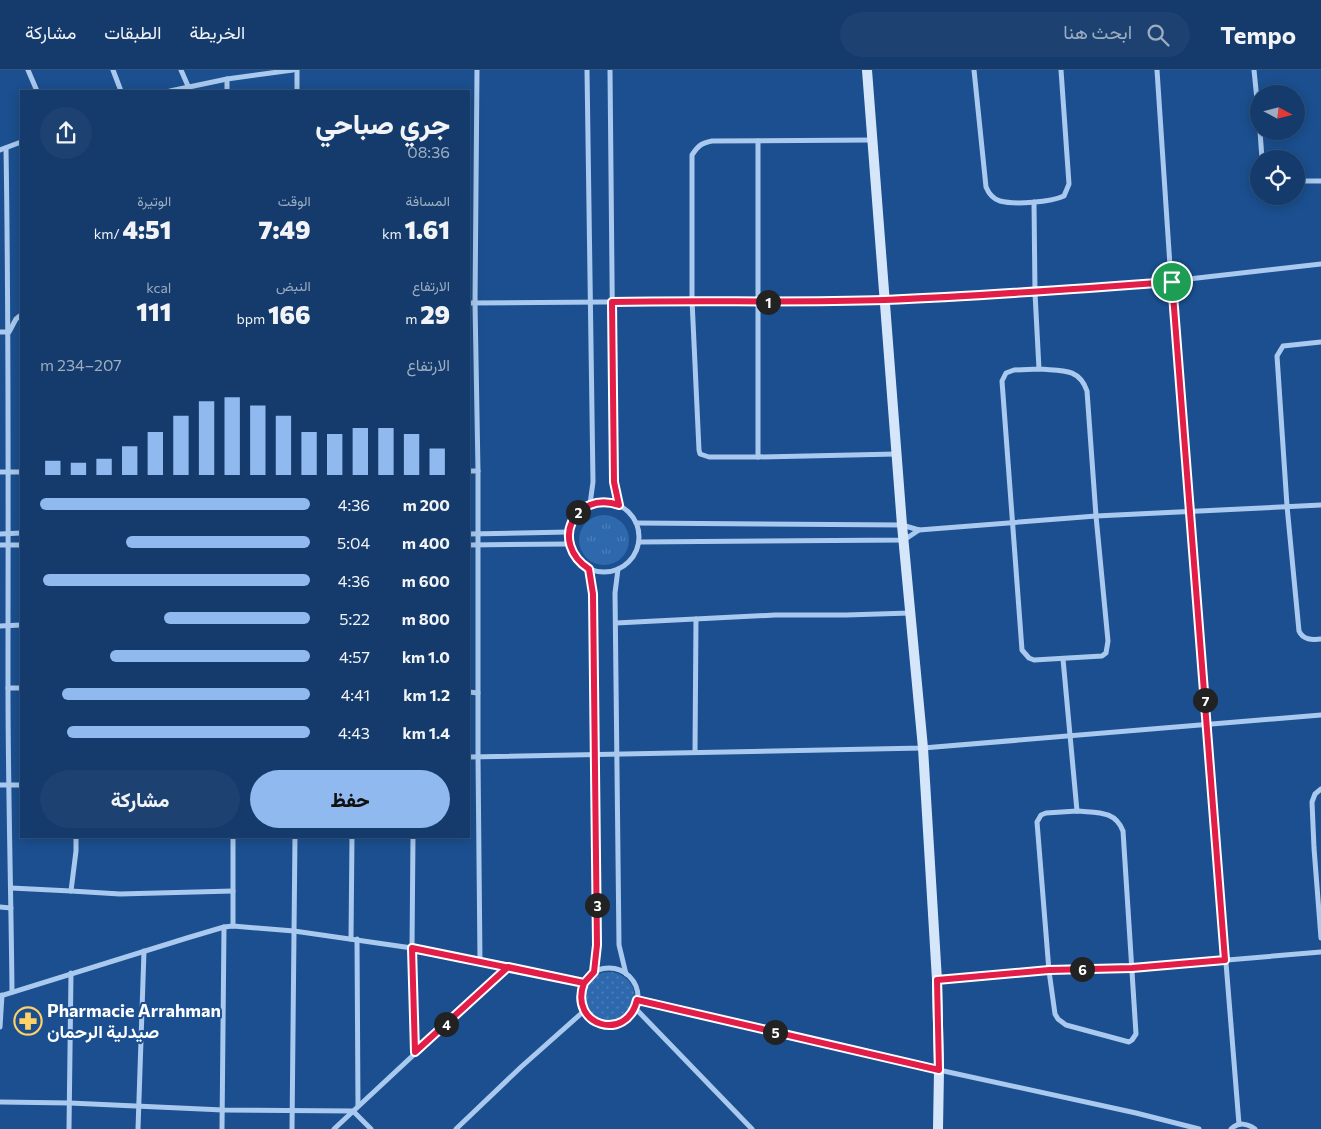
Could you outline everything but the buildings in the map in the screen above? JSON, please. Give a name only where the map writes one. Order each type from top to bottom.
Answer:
[{"type":"main road","points":[[867,70],[896,454],[923,748],[937,980],[938,1129]]},
{"type":"street","points":[[28,70],[37,90]]},
{"type":"street","points":[[113,70],[121,90]]},
{"type":"street","points":[[181,70],[188,86]]},
{"type":"street","points":[[174,90],[227,79],[293,70]]},
{"type":"street","points":[[297,70],[297,90]]},
{"type":"street","points":[[477,70],[472,208],[472,303],[478,471],[480,961]]},
{"type":"street","points":[[587,70],[593,482],[590,504]]},
{"type":"street","points":[[610,70],[614,482],[619,505]]},
{"type":"street","points":[[974,70],[988,193],[1001,201],[1034,202],[1057,199],[1064,196],[1068,191],[1060,70]]},
{"type":"street","points":[[1157,70],[1189,511],[1239,1124]]},
{"type":"street","points":[[1254,70],[1256,85]]},
{"type":"street","points":[[227,79],[227,90]]},
{"type":"street","points":[[470,138],[476,138]]},
{"type":"street","points":[[873,140],[703,143],[697,147],[692,155],[692,300],[700,454],[709,457],[896,454]]},
{"type":"street","points":[[758,141],[758,457]]},
{"type":"street","points":[[0,150],[20,142]]},
{"type":"street","points":[[6,148],[9,332],[7,472],[9,533],[8,688],[12,992]]},
{"type":"street","points":[[1305,181],[1321,181]]},
{"type":"street","points":[[1034,202],[1035,293],[1039,369]]},
{"type":"street","points":[[472,303],[884,300],[1035,293],[1172,282],[1321,264]]},
{"type":"street","points":[[9,332],[16,319],[20,317]]},
{"type":"street","points":[[0,332],[9,332]]},
{"type":"street","points":[[1321,342],[1282,346],[1277,356],[1298,631],[1301,636],[1308,639],[1321,639]]},
{"type":"street","points":[[1039,369],[1074,373],[1084,381],[1087,391],[1108,648],[1102,656],[1034,660],[1029,658],[1022,650],[1002,381],[1006,373],[1014,370],[1039,369]]},
{"type":"street","points":[[470,471],[478,471]]},
{"type":"street","points":[[0,472],[20,472]]},
{"type":"street","points":[[604,502],[619,505],[626,509],[636,523],[639,532],[639,542],[635,553],[628,563],[618,570],[598,572],[589,569],[576,559],[569,544],[568,532],[572,520],[590,504],[604,502]]},
{"type":"street","points":[[636,523],[902,525],[919,530],[1096,516],[1321,505]]},
{"type":"street","points":[[639,542],[904,540],[919,530]]},
{"type":"street","points":[[470,534],[568,532]]},
{"type":"street","points":[[0,534],[20,533]]},
{"type":"street","points":[[470,545],[569,544]]},
{"type":"street","points":[[0,545],[20,545]]},
{"type":"street","points":[[589,569],[593,594],[596,754],[597,945],[594,972]]},
{"type":"street","points":[[618,570],[615,593],[619,945],[626,974]]},
{"type":"street","points":[[616,623],[775,615],[846,616],[910,613]]},
{"type":"street","points":[[695,752],[696,619]]},
{"type":"street","points":[[0,626],[20,625]]},
{"type":"street","points":[[1063,659],[1077,811]]},
{"type":"street","points":[[8,688],[20,688]]},
{"type":"street","points":[[470,692],[478,693]]},
{"type":"street","points":[[470,757],[923,748],[1069,735],[1207,726],[1321,715]]},
{"type":"street","points":[[0,785],[20,785]]},
{"type":"street","points":[[1321,789],[1315,794],[1312,802],[1321,938]]},
{"type":"street","points":[[1077,811],[1107,814],[1120,822],[1124,831],[1136,1034],[1129,1042],[1062,1022],[1055,1014],[1049,970],[1037,822],[1041,815],[1046,813],[1077,811]]},
{"type":"street","points":[[71,891],[76,838]]},
{"type":"street","points":[[233,838],[233,926]]},
{"type":"street","points":[[292,1129],[295,838]]},
{"type":"street","points":[[352,838],[358,1106]]},
{"type":"street","points":[[413,838],[412,948],[415,1052]]},
{"type":"street","points":[[10,888],[120,894],[233,891]]},
{"type":"street","points":[[0,907],[11,908]]},
{"type":"street","points":[[0,1027],[1,996],[144,951],[233,926],[294,931],[412,948],[584,983]]},
{"type":"street","points":[[222,1129],[224,927]]},
{"type":"street","points":[[138,1129],[144,951]]},
{"type":"street","points":[[937,980],[1049,970],[1132,968],[1321,952]]},
{"type":"street","points":[[334,1129],[508,967]]},
{"type":"street","points":[[610,968],[626,974],[633,981],[637,990],[635,1008],[630,1016],[624,1022],[606,1026],[589,1018],[580,1002],[580,992],[584,983],[594,972],[602,969],[610,968]]},
{"type":"street","points":[[69,1129],[72,973]]},
{"type":"street","points":[[637,1000],[939,1070],[1136,1113],[1198,1129]]},
{"type":"street","points":[[635,1008],[752,1129]]},
{"type":"street","points":[[456,1129],[521,1067],[584,1011]]},
{"type":"street","points":[[0,1102],[70,1103],[223,1110],[353,1111],[371,1129]]},
{"type":"street","points":[[1231,1129],[1239,1124],[1250,1125],[1255,1129]]},
{"type":"green space","points":[[604,515],[618,519],[625,526],[629,540],[625,554],[618,561],[604,565],[590,561],[583,554],[579,540],[583,526],[590,519]]},
{"type":"green space","points":[[609,972],[619,974],[627,980],[633,988],[635,998],[633,1008],[627,1016],[619,1022],[609,1024],[599,1022],[591,1016],[585,1008],[583,998],[585,988],[591,980],[599,974]]},
{"type":"place","name":"Pharmacie Arrahman صيدلية الرحمان","points":[[28,1021]]},
{"type":"route","points":[[1172,282],[1035,293],[884,300],[612,302],[614,482],[619,505],[610,502],[590,504],[572,520],[568,532],[569,544],[573,554],[580,563],[589,569],[593,594],[597,945],[594,972],[584,983],[480,961],[412,948],[415,1052],[508,967],[584,983],[580,992],[580,1002],[584,1011],[589,1018],[606,1026],[624,1022],[635,1008],[637,1000],[939,1070],[937,980],[1049,970],[1132,968],[1225,960],[1172,282]]}]
